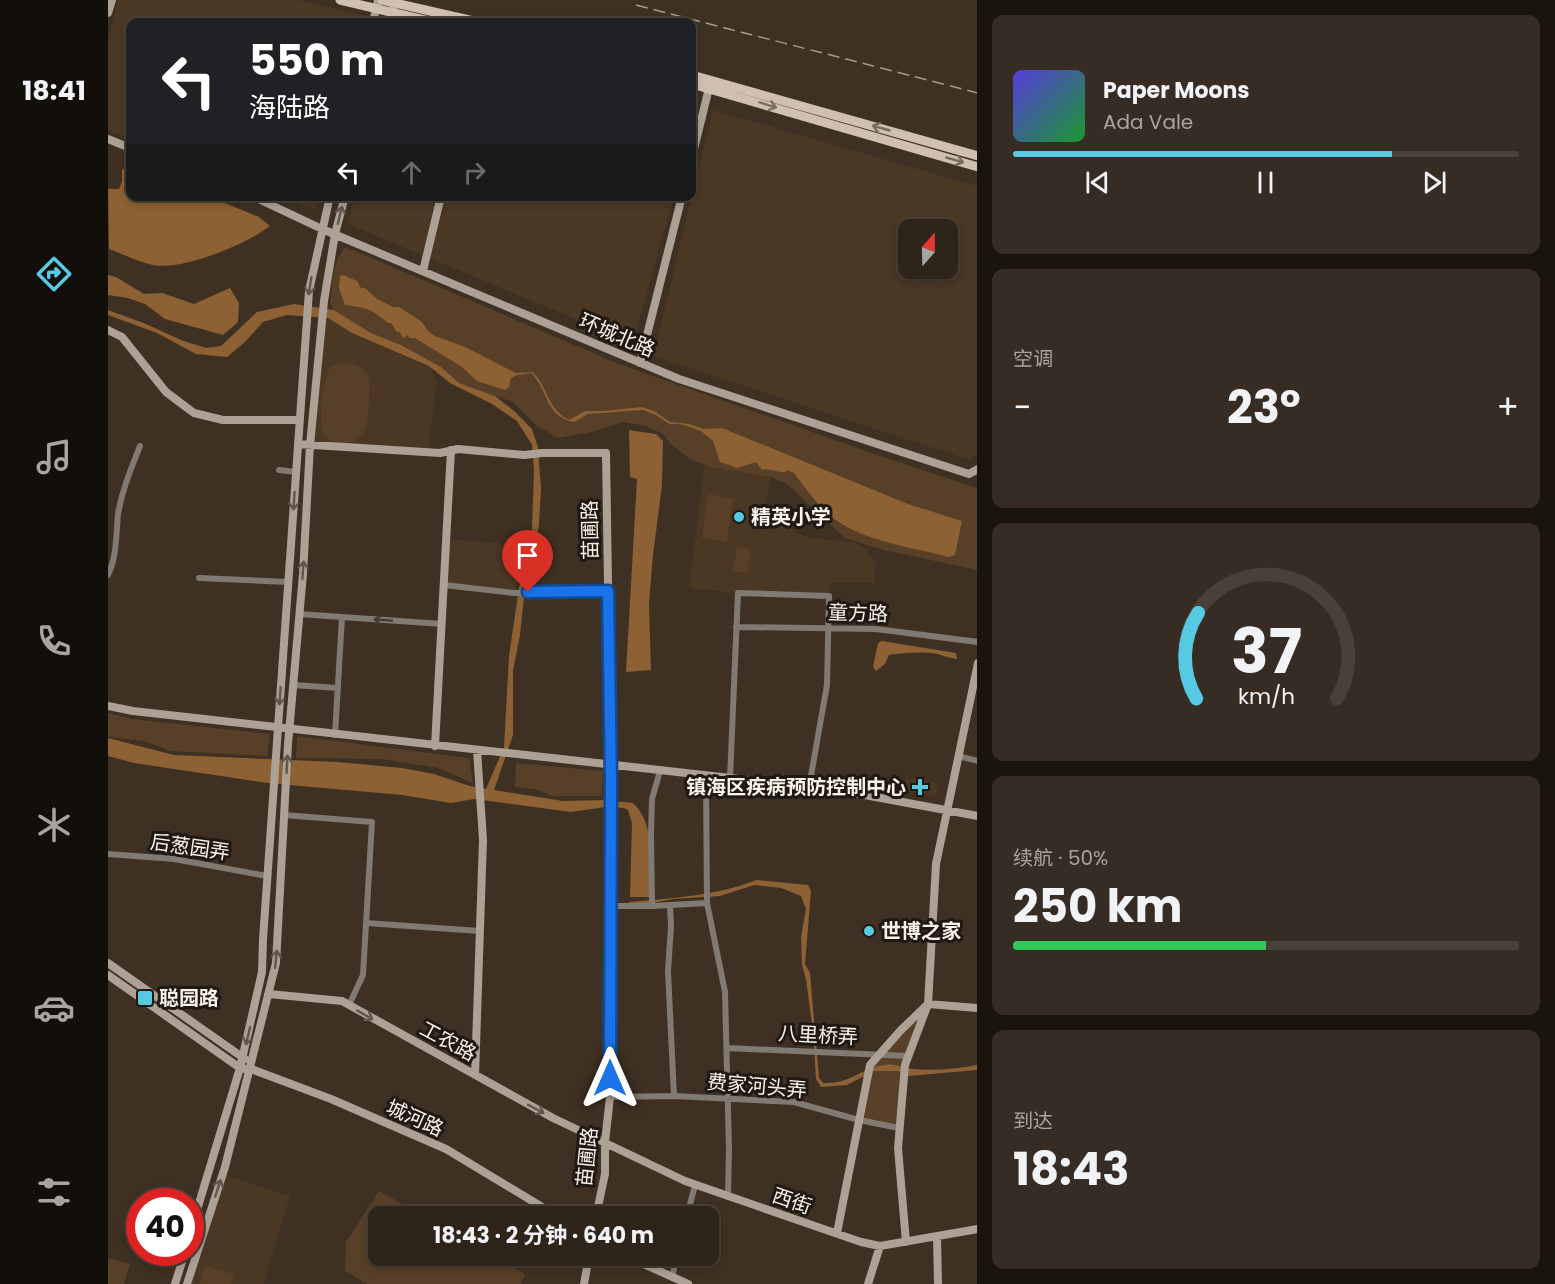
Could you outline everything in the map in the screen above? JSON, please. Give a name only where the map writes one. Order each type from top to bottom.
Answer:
[{"type":"main road","points":[[340,0],[379,3],[392,13],[415,18]]},
{"type":"main road","points":[[392,13],[440,18]]},
{"type":"main road","points":[[696,76],[977,156]]},
{"type":"main road","points":[[696,85],[977,167]]},
{"type":"street","points":[[108,13],[112,0]]},
{"type":"street","points":[[374,18],[379,3]]},
{"type":"street","points":[[696,141],[709,88]]},
{"type":"street","points":[[108,139],[126,146]]},
{"type":"street","name":"环城北路","points":[[263,201],[322,229],[679,379],[969,474],[977,470]]},
{"type":"street","points":[[204,1188],[240,1068],[262,972],[309,291],[329,201]]},
{"type":"street","points":[[187,1284],[225,1167],[276,963],[310,445],[324,302],[335,234],[344,201]]},
{"type":"street","points":[[423,272],[440,201]]},
{"type":"street","points":[[640,363],[681,201]]},
{"type":"street","points":[[108,330],[122,337],[166,392],[194,413],[223,420],[300,420]]},
{"type":"street","points":[[298,444],[440,453],[451,450],[435,746]]},
{"type":"street","points":[[108,575],[115,549],[118,513],[125,483],[140,446]]},
{"type":"street","name":"苗圃路","points":[[451,450],[524,455],[606,453],[610,764],[610,1098],[604,1142],[604,1174],[598,1206]]},
{"type":"street","points":[[279,470],[296,472]]},
{"type":"street","points":[[199,578],[288,582]]},
{"type":"street","points":[[444,585],[514,593],[608,591]]},
{"type":"street","points":[[730,778],[738,593],[830,596],[827,685],[809,787]]},
{"type":"street","points":[[299,614],[442,624]]},
{"type":"street","points":[[335,735],[342,617]]},
{"type":"street","name":"童方路","points":[[736,627],[876,629],[977,642]]},
{"type":"street","points":[[906,1242],[897,1148],[899,1128],[908,1056],[928,1004],[936,864],[977,668]]},
{"type":"street","points":[[293,685],[338,688]]},
{"type":"street","points":[[108,706],[335,735],[838,790],[977,816]]},
{"type":"street","points":[[475,1075],[483,840],[477,750]]},
{"type":"street","points":[[958,756],[977,761]]},
{"type":"street","points":[[652,906],[652,799],[660,771]]},
{"type":"street","points":[[706,776],[707,903],[725,992],[728,1197]]},
{"type":"street","points":[[284,814],[372,822],[363,975],[349,1005]]},
{"type":"street","name":"后葱园弄","points":[[108,854],[174,860],[267,876]]},
{"type":"street","points":[[610,906],[707,903]]},
{"type":"street","points":[[670,905],[668,971],[674,1096]]},
{"type":"street","points":[[366,923],[479,931]]},
{"type":"street","points":[[108,963],[243,1056],[251,1069]]},
{"type":"street","points":[[108,975],[240,1068]]},
{"type":"street","name":"工农路","points":[[269,994],[342,1001],[553,1118],[604,1142]]},
{"type":"street","points":[[928,1004],[977,1008]]},
{"type":"street","points":[[837,1233],[870,1065],[928,1004]]},
{"type":"street","name":"八里桥弄","points":[[727,1048],[908,1056]]},
{"type":"street","name":"城河路","points":[[240,1068],[251,1069],[331,1099],[446,1149],[540,1206]]},
{"type":"street","name":"费家河头弄","points":[[610,1098],[674,1096],[795,1102],[859,1120],[899,1128]]},
{"type":"street","name":"西街","points":[[604,1142],[695,1185],[861,1242],[880,1246],[977,1229]]},
{"type":"street","points":[[690,1206],[695,1185]]},
{"type":"street","points":[[937,1237],[938,1284]]},
{"type":"street","points":[[868,1284],[880,1246]]},
{"type":"street","points":[[175,1284],[180,1266]]},
{"type":"street","points":[[584,1284],[587,1266]]},
{"type":"street","points":[[648,1266],[688,1284]]},
{"type":"street","points":[[672,1277],[675,1266]]},
{"type":"shaded area","points":[[118,0],[297,0],[364,15],[363,18],[126,18],[126,137],[108,130],[108,40]]},
{"type":"shaded area","points":[[713,110],[977,186],[977,455],[967,459],[653,356],[691,201],[696,201],[696,180]]},
{"type":"shaded area","points":[[126,166],[126,201],[220,201],[259,217],[270,226],[231,248],[197,260],[165,266],[136,260],[109,249],[108,189],[119,189],[122,170]]},
{"type":"shaded area","points":[[290,201],[318,201],[315,210]]},
{"type":"shaded area","points":[[354,201],[673,201],[633,343],[347,224]]},
{"type":"shaded area","points":[[346,247],[619,364],[977,488],[977,570],[884,550],[845,538],[787,484],[771,477],[710,467],[690,459],[671,444],[663,434],[646,426],[623,422],[592,432],[558,438],[537,426],[513,402],[459,383],[441,367],[401,345],[371,333],[334,310],[330,303],[334,273],[338,258]]},
{"type":"shaded area","points":[[108,275],[116,277],[144,294],[162,293],[194,304],[230,288],[239,303],[238,322],[223,335],[165,319],[145,304],[128,298],[108,295]]},
{"type":"shaded area","points":[[343,275],[357,281],[361,288],[365,288],[377,299],[393,307],[399,307],[422,322],[435,336],[465,347],[516,373],[532,372],[542,384],[555,409],[569,420],[585,411],[642,407],[654,411],[670,422],[689,424],[704,429],[722,428],[908,504],[962,521],[955,555],[949,557],[890,543],[847,527],[824,510],[794,473],[787,470],[782,472],[762,470],[756,462],[737,468],[720,462],[713,441],[701,431],[680,424],[669,424],[643,410],[588,414],[574,422],[564,419],[552,408],[531,373],[511,378],[509,387],[505,390],[477,381],[462,367],[415,338],[409,338],[408,335],[403,338],[391,323],[372,312],[364,308],[345,305],[339,288],[340,276]]},
{"type":"shaded area","points":[[294,304],[334,310],[371,333],[401,345],[441,367],[459,383],[495,396],[532,429],[538,447],[541,489],[539,524],[534,556],[525,588],[513,671],[513,735],[494,790],[563,801],[605,800],[633,803],[641,813],[649,836],[651,897],[630,897],[632,823],[628,810],[624,808],[606,807],[571,812],[474,799],[451,803],[402,795],[267,783],[134,763],[108,756],[108,738],[174,755],[338,762],[402,768],[434,774],[486,789],[504,747],[509,656],[519,588],[532,528],[534,470],[532,445],[517,421],[492,404],[450,383],[429,366],[352,333],[328,318],[287,315],[263,322],[227,357],[196,354],[157,333],[108,315],[108,310],[206,348],[221,346],[257,312]]},
{"type":"shaded area","points":[[328,318],[352,333],[429,366],[438,385],[428,452],[311,445],[322,319]]},
{"type":"shaded area","points":[[343,363],[354,364],[364,370],[369,378],[370,388],[365,429],[355,440],[344,443],[327,438],[323,432],[321,419],[323,389],[327,373],[333,366]]},
{"type":"shaded area","points":[[629,430],[656,434],[663,441],[662,485],[649,603],[651,670],[626,672],[637,479],[630,477]]},
{"type":"shaded area","name":"精英小学","points":[[704,465],[771,477],[766,503],[795,532],[810,538],[853,542],[866,549],[876,562],[875,583],[830,583],[829,596],[738,593],[689,588]]},
{"type":"shaded area","points":[[708,494],[733,498],[727,542],[702,538]]},
{"type":"shaded area","points":[[446,539],[525,545],[514,593],[444,585]]},
{"type":"shaded area","points":[[737,547],[751,549],[747,573],[733,571]]},
{"type":"shaded area","points":[[882,641],[956,653],[957,659],[926,653],[889,655],[885,664],[876,671],[873,667],[878,643]]},
{"type":"shaded area","points":[[108,713],[132,719],[270,734],[267,756],[171,751],[144,741],[108,737]]},
{"type":"shaded area","points":[[297,736],[469,758],[473,783],[438,768],[382,759],[296,758]]},
{"type":"shaded area","points":[[516,763],[603,771],[602,796],[551,796],[535,789],[515,787]]},
{"type":"shaded area","name":"镇海区疾病预防控制中心","points":[[905,777],[938,784],[936,797],[903,790]]},
{"type":"shaded area","points":[[757,880],[808,885],[811,891],[805,964],[810,973],[819,1078],[823,1083],[849,1079],[869,1069],[888,1065],[928,1070],[977,1065],[977,1070],[909,1076],[898,1071],[874,1071],[847,1085],[821,1087],[816,1079],[813,1032],[802,965],[801,937],[806,909],[801,896],[781,888],[754,885],[720,896],[673,899],[626,908],[629,902],[709,893]]},
{"type":"shaded area","points":[[928,1004],[908,1056],[899,1128],[859,1120],[870,1065]]},
{"type":"shaded area","points":[[223,1174],[290,1196],[264,1284],[188,1284],[194,1266],[204,1266],[204,1234]]},
{"type":"shaded area","points":[[379,1191],[406,1206],[369,1206]]},
{"type":"shaded area","points":[[368,1208],[368,1266],[511,1266],[525,1274],[521,1284],[367,1284],[345,1271],[346,1242]]},
{"type":"shaded area","points":[[108,1258],[129,1266],[124,1284],[108,1284]]},
{"type":"shaded area","points":[[205,1266],[234,1274],[231,1284],[200,1284]]},
{"type":"railway","points":[[636,5],[687,18]]},
{"type":"railway","points":[[696,20],[977,93]]},
{"type":"place","name":"精英小学","points":[[739,517]]},
{"type":"place","name":"镇海区疾病预防控制中心","points":[[920,787]]},
{"type":"place","name":"世博之家","points":[[869,931]]},
{"type":"place","name":"聪园路","points":[[145,998]]},
{"type":"route","points":[[528,592],[608,591],[611,780],[610,1078]]}]
